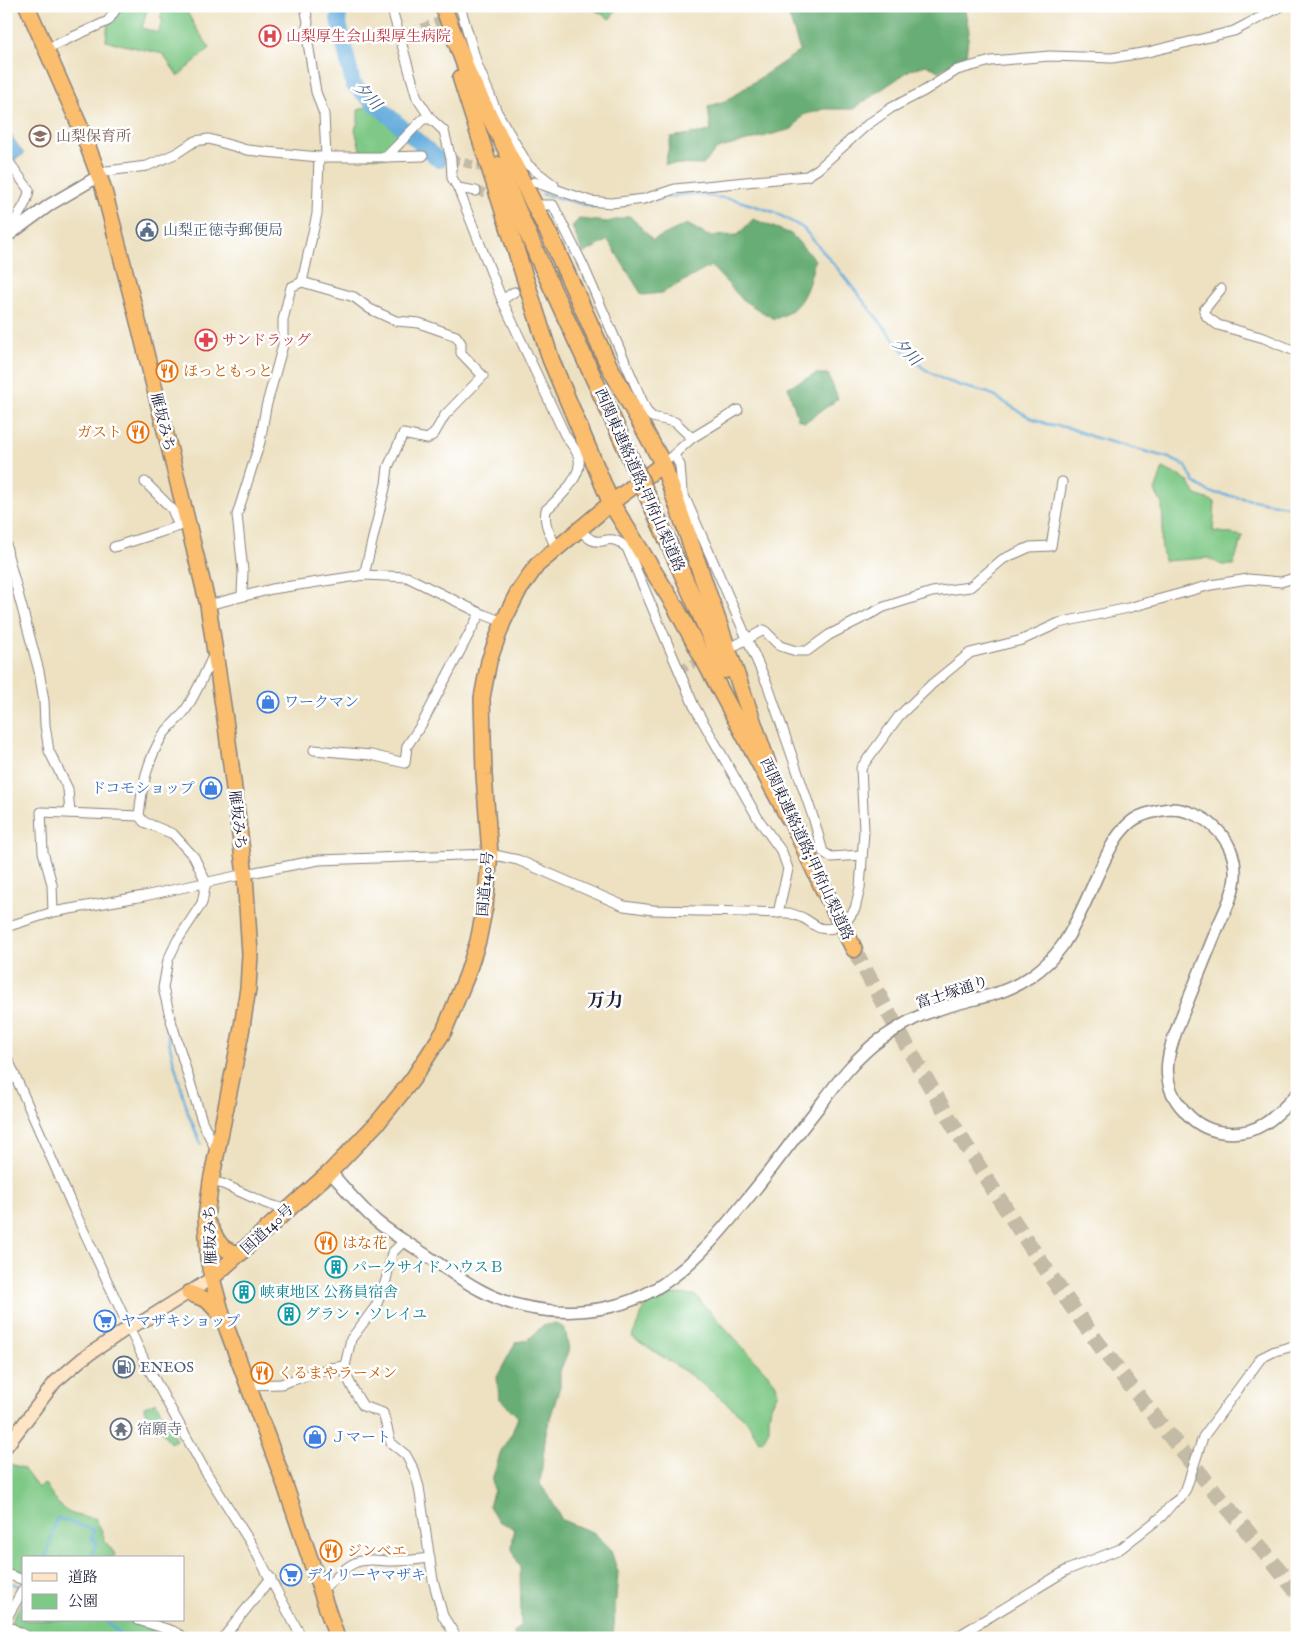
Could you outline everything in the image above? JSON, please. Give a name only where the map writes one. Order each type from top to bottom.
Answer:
[{"type":"highway","name":"雁坂みち","points":[[27,6],[91,152],[99,176],[139,326],[184,524],[208,605],[216,650],[245,874],[250,954],[248,988],[241,1034],[216,1150],[206,1217],[208,1258],[223,1318],[249,1385],[337,1638]]},
{"type":"highway","name":"西関東連絡道路;甲府山梨道路","points":[[437,6],[458,69],[541,264],[620,434],[770,768],[789,818],[854,949]]},
{"type":"highway","points":[[455,10],[469,76],[550,236],[608,364],[669,459],[770,768]]},
{"type":"highway","points":[[458,69],[551,360],[611,502],[675,606],[789,818]]},
{"type":"highway","name":"国道140号","points":[[212,1278],[330,1172],[379,1121],[412,1080],[444,1031],[478,941],[485,906],[490,854],[485,795],[482,698],[489,662],[503,622],[518,592],[537,565],[611,502],[669,459]]},
{"type":"highway","points":[[206,1217],[222,1247],[228,1251],[241,1253]]},
{"type":"highway","points":[[189,1293],[207,1300],[223,1318]]},
{"type":"main road","points":[[6,1447],[55,1382],[82,1358],[212,1278]]},
{"type":"street","points":[[46,48],[108,21],[118,6]]},
{"type":"street","points":[[302,282],[317,214],[323,157],[324,114],[316,92],[306,31],[308,22],[305,6]]},
{"type":"street","points":[[391,6],[417,98],[431,119],[444,131],[451,159],[452,178],[458,188],[502,300],[565,435],[578,455],[578,473],[546,510],[546,524],[556,549]]},
{"type":"street","points":[[534,182],[590,201],[611,203],[644,199],[675,189],[807,176],[818,169],[867,125],[891,108],[924,91],[957,70],[991,61],[1050,56],[1112,58],[1148,52],[1234,31],[1282,6]]},
{"type":"street","points":[[455,10],[467,35],[497,112],[528,165],[560,190]]},
{"type":"street","points":[[399,37],[409,33]]},
{"type":"street","points":[[386,157],[423,119],[431,119]]},
{"type":"street","points":[[10,235],[51,204],[107,171],[147,166],[177,153],[195,141],[208,139],[247,150],[323,157],[423,156]]},
{"type":"street","points":[[6,158],[29,190],[29,198],[13,222],[10,235]]},
{"type":"street","points":[[458,188],[476,191]]},
{"type":"street","points":[[539,205],[553,204],[647,412],[652,417],[675,422],[692,438]]},
{"type":"street","points":[[242,595],[243,571],[237,515],[260,442],[266,407],[283,345],[283,320],[291,287],[302,282],[354,297],[370,309],[396,321],[419,323],[456,336],[461,343],[461,353],[483,376],[445,415],[434,434],[426,439],[403,434],[388,467],[386,484],[364,575]]},
{"type":"street","points":[[1221,289],[1204,310],[1207,317],[1218,325],[1264,338],[1297,352]]},
{"type":"street","points":[[502,300],[514,292]]},
{"type":"street","points":[[738,410],[692,438],[669,459],[680,465],[682,490],[768,686],[824,852],[831,857],[862,855]]},
{"type":"street","points":[[114,548],[184,524],[145,482]]},
{"type":"street","points":[[734,646],[764,630],[780,646],[796,651],[807,651],[829,635],[884,608],[932,592],[970,587],[1003,559],[1030,547],[1050,546],[1062,482]]},
{"type":"street","points":[[580,529],[592,540],[598,542],[614,539],[626,548],[694,706],[759,820],[782,852],[788,869],[778,913]]},
{"type":"street","points":[[6,544],[38,671],[50,751],[68,789],[70,813]]},
{"type":"street","points":[[846,922],[855,909],[860,888],[864,831],[861,768],[900,716],[932,684],[970,653],[1022,640],[1059,623],[1128,608],[1211,585],[1248,578],[1280,582],[1294,578],[1297,574]]},
{"type":"street","points":[[208,605],[272,589],[364,575],[408,577],[480,613],[503,622]]},
{"type":"street","points":[[314,750],[371,755],[404,763],[406,746],[423,722],[480,613]]},
{"type":"street","points":[[216,650],[198,690],[187,708],[164,734],[151,758],[142,785],[139,816],[144,822],[173,834],[194,857],[206,882],[202,903],[177,941],[168,960],[163,988],[202,1121],[216,1150]]},
{"type":"street","name":"富士塚通り","points":[[330,1172],[380,1224],[480,1291],[501,1300],[524,1307],[546,1310],[594,1310],[616,1305],[658,1288],[690,1264],[746,1201],[844,1074],[871,1046],[920,1016],[1004,991],[1016,986],[1038,971],[1054,956],[1068,936],[1117,837],[1134,820],[1153,812],[1171,809],[1190,813],[1205,819],[1217,829],[1228,843],[1234,860],[1235,874],[1233,892],[1195,981],[1171,1045],[1168,1078],[1172,1096],[1193,1120],[1210,1129],[1223,1132],[1238,1132],[1253,1129],[1270,1121],[1297,1094]]},
{"type":"street","points":[[53,912],[52,884],[43,852],[41,812],[139,816]]},
{"type":"street","points":[[6,927],[53,912],[144,896],[319,860],[490,854],[518,860],[624,906],[653,910],[789,913],[804,918],[824,930],[833,928]]},
{"type":"street","points":[[6,1055],[74,1210],[154,1380],[204,1469],[252,1545],[302,1638]]},
{"type":"street","points":[[211,1181],[287,1210]]},
{"type":"street","points":[[405,1240],[392,1253],[386,1280],[376,1306],[352,1339],[345,1366],[346,1374],[363,1406],[383,1413],[391,1443],[406,1455],[414,1470],[419,1487],[433,1580],[443,1616],[457,1638]]},
{"type":"street","points":[[955,1638],[1067,1570],[1120,1548],[1161,1517],[1180,1498],[1186,1489],[1203,1437],[1261,1358],[1275,1351],[1297,1345]]},
{"type":"street","points":[[249,1385],[281,1384],[330,1368],[345,1366]]},
{"type":"street","points":[[320,1589],[324,1588],[346,1566],[358,1562],[375,1559],[406,1561],[430,1558]]},
{"type":"street","points":[[6,1574],[22,1579]]},
{"type":"street","points":[[223,1638],[270,1578]]},
{"type":"street","points":[[6,1619],[22,1591]]},
{"type":"street","points":[[144,1622],[173,1631],[185,1638]]},
{"type":"street","points":[[6,1625],[30,1638]]},
{"type":"green space","points":[[118,6],[148,6],[142,28],[158,33],[163,20],[160,19],[164,6],[184,6],[210,48],[178,76],[163,54],[106,41],[108,21]]},
{"type":"green space","points":[[588,6],[618,6],[610,19]]},
{"type":"green space","points":[[786,6],[964,6],[969,31],[966,55],[939,71],[926,65],[910,70],[853,109],[824,109],[803,115],[792,129],[717,149],[703,165],[665,164],[671,137],[711,131],[708,107],[727,100],[800,51]]},
{"type":"green space","points":[[369,106],[403,139],[386,157],[362,157],[355,129],[358,122],[358,110]]},
{"type":"green space","points":[[630,216],[653,240],[687,224],[708,236],[738,235],[753,219],[791,234],[815,260],[807,288],[792,310],[774,319],[744,301],[711,266],[662,293],[642,295],[608,240],[583,254],[572,226],[579,219],[608,222]]},
{"type":"green space","points":[[816,374],[828,374],[838,399],[805,422],[798,419],[788,387]]},
{"type":"green space","points":[[1163,468],[1187,480],[1196,495],[1215,502],[1213,531],[1243,536],[1233,565],[1222,565],[1208,558],[1164,561],[1161,541],[1163,526],[1162,504],[1155,491]]},
{"type":"green space","points":[[670,1294],[695,1295],[775,1382],[778,1392],[771,1406],[769,1429],[763,1440],[759,1441],[746,1420],[723,1400],[689,1374],[632,1337],[645,1306],[649,1303],[657,1302]]},
{"type":"green space","points":[[556,1323],[565,1329],[569,1349],[560,1371],[560,1386],[546,1432],[540,1484],[562,1520],[594,1533],[610,1548],[618,1572],[613,1638],[515,1638],[514,1633],[521,1624],[520,1567],[512,1549],[514,1528],[498,1521],[489,1506],[494,1490],[492,1480],[501,1451],[512,1433],[518,1417],[499,1398],[497,1377],[516,1342],[528,1340],[542,1326]]},
{"type":"green space","points":[[156,1402],[176,1440],[170,1443],[160,1428],[155,1431],[144,1407]]},
{"type":"green space","points":[[10,1464],[23,1468],[38,1488],[45,1484],[64,1510],[76,1515],[95,1518],[105,1541],[115,1554],[114,1556],[22,1556],[22,1574],[6,1570],[6,1470]]},
{"type":"green space","points":[[22,1602],[22,1622],[133,1622],[175,1638],[6,1638],[6,1630]]},
{"type":"water","points":[[6,129],[24,154],[12,161],[6,149]]},
{"type":"waterway","name":"夕川","points":[[342,6],[338,19],[353,84],[439,160]]},
{"type":"waterway","name":"夕川","points":[[543,194],[594,207],[627,205]]},
{"type":"waterway","name":"夕川","points":[[654,200],[687,194],[733,199],[774,212],[803,228],[900,347],[923,368],[942,379],[989,393],[1029,417],[1047,424],[1069,428],[1093,437],[1169,458],[1186,466],[1194,482],[1209,492],[1297,508]]},
{"type":"waterway","points":[[161,975],[158,987],[172,1055],[188,1113],[201,1144]]},
{"type":"waterway","points":[[46,1556],[57,1518],[94,1530],[91,1539],[97,1541],[92,1556]]},
{"type":"waterway","points":[[6,1581],[22,1587]]},
{"type":"waterway","points":[[107,1622],[124,1638]]},
{"type":"tunnel","points":[[409,33],[456,15]]},
{"type":"tunnel","points":[[451,159],[492,170]]},
{"type":"tunnel","points":[[476,191],[535,204]]},
{"type":"tunnel","points":[[514,292],[578,267]]},
{"type":"tunnel","points":[[679,670],[706,658]]},
{"type":"tunnel","points":[[854,949],[906,1045],[990,1185],[1082,1321],[1187,1458],[1297,1592]]},
{"type":"place","name":"山梨厚生会山梨厚生病院","points":[[270,36]]},
{"type":"place","name":"山梨保育所","points":[[40,136]]},
{"type":"place","name":"山梨正徳寺郵便局","points":[[147,230]]},
{"type":"place","name":"サンドラッグ","points":[[206,340]]},
{"type":"place","name":"ほっともっと","points":[[167,371]]},
{"type":"place","name":"ガスト","points":[[138,432]]},
{"type":"place","name":"ワークマン","points":[[268,702]]},
{"type":"place","name":"ドコモショップ","points":[[211,788]]},
{"type":"place","name":"はな花","points":[[326,1243]]},
{"type":"place","name":"パークサイド ハウスＢ","points":[[336,1267]]},
{"type":"place","name":"峡東地区 公務員宿舎","points":[[244,1292]]},
{"type":"place","name":"グラン・ ソレイユ","points":[[289,1314]]},
{"type":"place","name":"ヤマザキショップ","points":[[105,1321]]},
{"type":"place","name":"ENEOS","points":[[124,1367]]},
{"type":"place","name":"くるまやラーメン","points":[[262,1373]]},
{"type":"place","name":"宿願寺","points":[[121,1429]]},
{"type":"place","name":"Ｊマート","points":[[315,1437]]},
{"type":"place","name":"ジンベエ","points":[[331,1551]]},
{"type":"place","name":"デイリーヤマザキ","points":[[291,1575]]},
{"type":"district","name":"万力","points":[[605,1000]]}]
